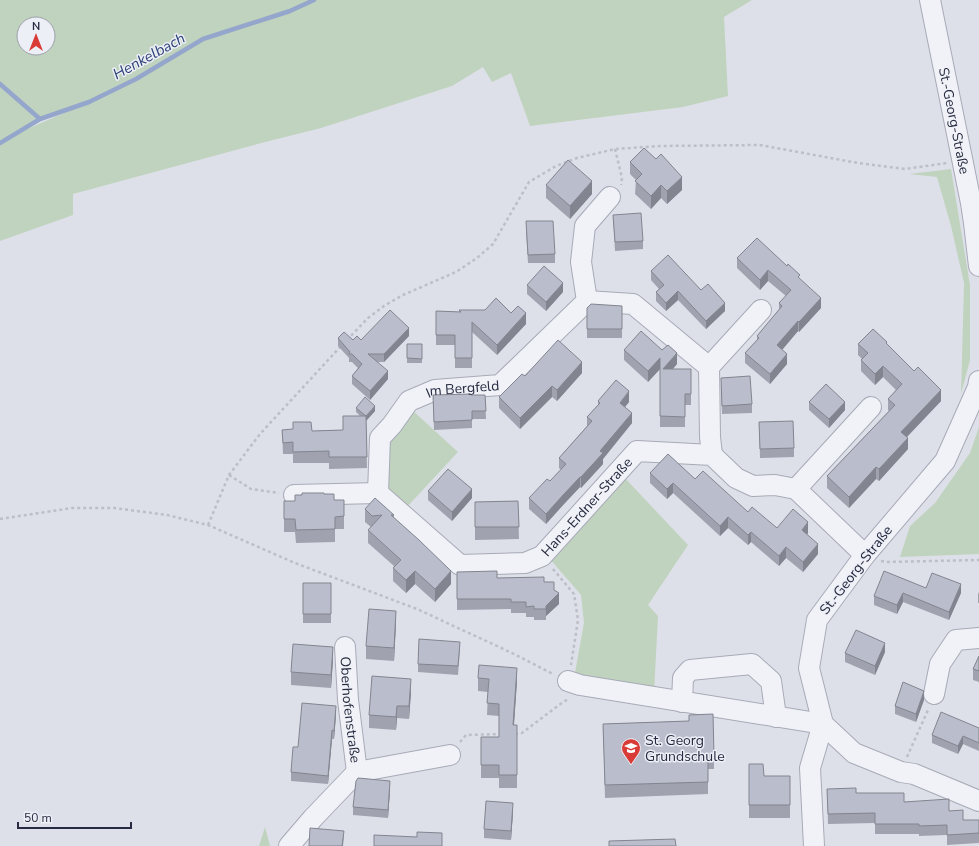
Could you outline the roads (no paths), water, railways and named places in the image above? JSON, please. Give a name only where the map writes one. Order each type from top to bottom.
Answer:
[{"type":"street","name":"St.-Georg-Straße","points":[[930,0],[962,161],[977,224],[979,266]]},
{"type":"street","points":[[610,197],[585,226],[581,262],[587,301],[633,304],[709,367]]},
{"type":"street","name":"Im Bergfeld","points":[[378,493],[380,438],[410,401],[435,390],[500,385],[587,301]]},
{"type":"street","points":[[761,310],[709,367],[710,437],[712,455],[736,478],[753,486],[775,485],[796,489],[866,556]]},
{"type":"street","name":"St.-Georg-Straße","points":[[822,724],[810,668],[817,620],[866,556],[945,461],[979,381]]},
{"type":"street","points":[[796,489],[871,407]]},
{"type":"street","name":"Hans-Erdner-Straße","points":[[378,493],[460,565],[524,563],[542,556],[637,451],[712,455]]},
{"type":"street","points":[[294,495],[378,493]]},
{"type":"street","points":[[934,694],[940,664],[956,640],[979,638]]},
{"type":"street","name":"Oberhofenstraße","points":[[345,647],[348,700],[358,772]]},
{"type":"street","points":[[682,702],[683,678],[690,670],[752,664],[771,681],[776,717]]},
{"type":"street","points":[[574,683],[822,724],[854,753],[901,772],[914,774],[979,801]]},
{"type":"street","points":[[814,846],[810,768],[822,724]]},
{"type":"street","name":"Oberhofenstraße","points":[[289,846],[313,818],[358,772],[450,754]]},
{"type":"waterway","name":"Henkelbach","points":[[0,143],[40,119],[89,102],[136,79],[203,39],[290,11],[314,0]]},
{"type":"waterway","points":[[0,84],[40,119]]},
{"type":"place","name":"St. Georg Grundschule","points":[[631,765]]}]
